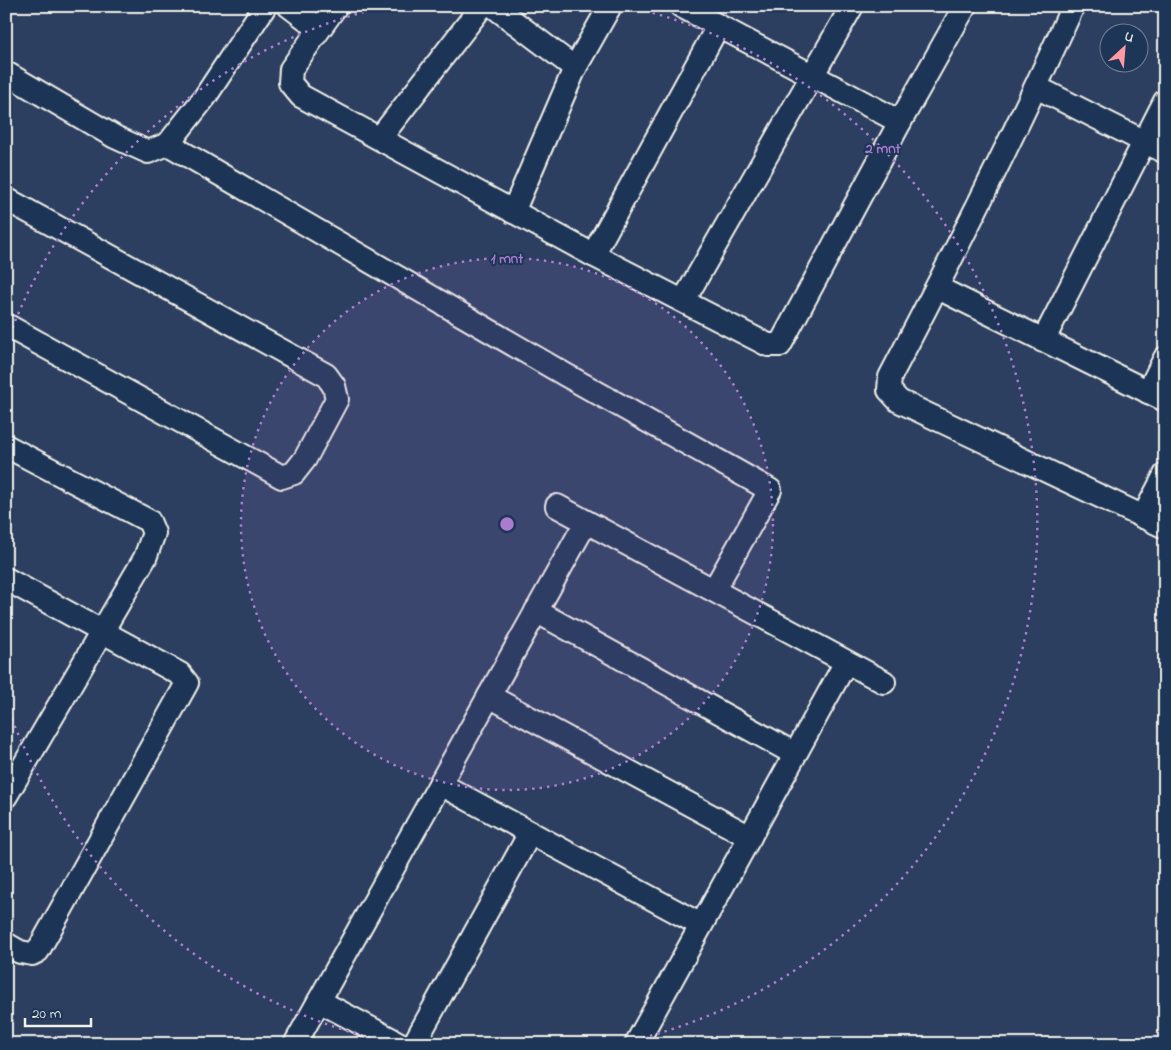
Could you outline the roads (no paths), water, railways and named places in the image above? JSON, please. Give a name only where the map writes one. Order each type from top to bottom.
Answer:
[{"type":"street","points":[[6,73],[115,137],[148,152],[168,144],[205,97],[265,6]]},
{"type":"street","points":[[289,6],[318,28]]},
{"type":"street","points":[[336,6],[318,28],[290,69],[290,83],[301,96],[513,212],[768,345],[780,345],[965,6]]},
{"type":"street","points":[[380,138],[482,6]]},
{"type":"street","points":[[493,6],[575,68]]},
{"type":"street","points":[[513,212],[575,68],[610,6]]},
{"type":"street","points":[[681,6],[900,122]]},
{"type":"street","points":[[684,300],[852,6]]},
{"type":"street","points":[[1073,6],[1036,87],[938,288],[890,378],[890,390],[899,401],[1165,527]]},
{"type":"street","points":[[593,254],[718,26]]},
{"type":"street","points":[[1036,87],[1165,152]]},
{"type":"street","points":[[1043,341],[1165,101]]},
{"type":"street","points":[[168,144],[564,374],[770,490],[714,590]]},
{"type":"street","points":[[6,199],[326,375],[334,386],[337,399],[305,459],[294,473],[282,477],[6,325]]},
{"type":"street","points":[[938,288],[1157,396],[1165,358]]},
{"type":"street","points":[[6,446],[149,521],[154,533],[145,558],[6,796]]},
{"type":"street","points":[[1143,517],[1165,475]]},
{"type":"street","points":[[557,506],[884,682]]},
{"type":"street","points":[[295,1044],[586,522]]},
{"type":"street","points":[[6,944],[26,953],[32,954],[38,950],[186,687],[186,680],[183,676],[7,583]]},
{"type":"street","points":[[536,611],[796,754]]},
{"type":"street","points":[[636,1044],[846,662]]},
{"type":"street","points":[[488,696],[750,836]]},
{"type":"street","points":[[440,784],[701,925]]},
{"type":"street","points":[[414,1044],[530,832]]},
{"type":"street","points":[[319,1001],[400,1044]]}]
